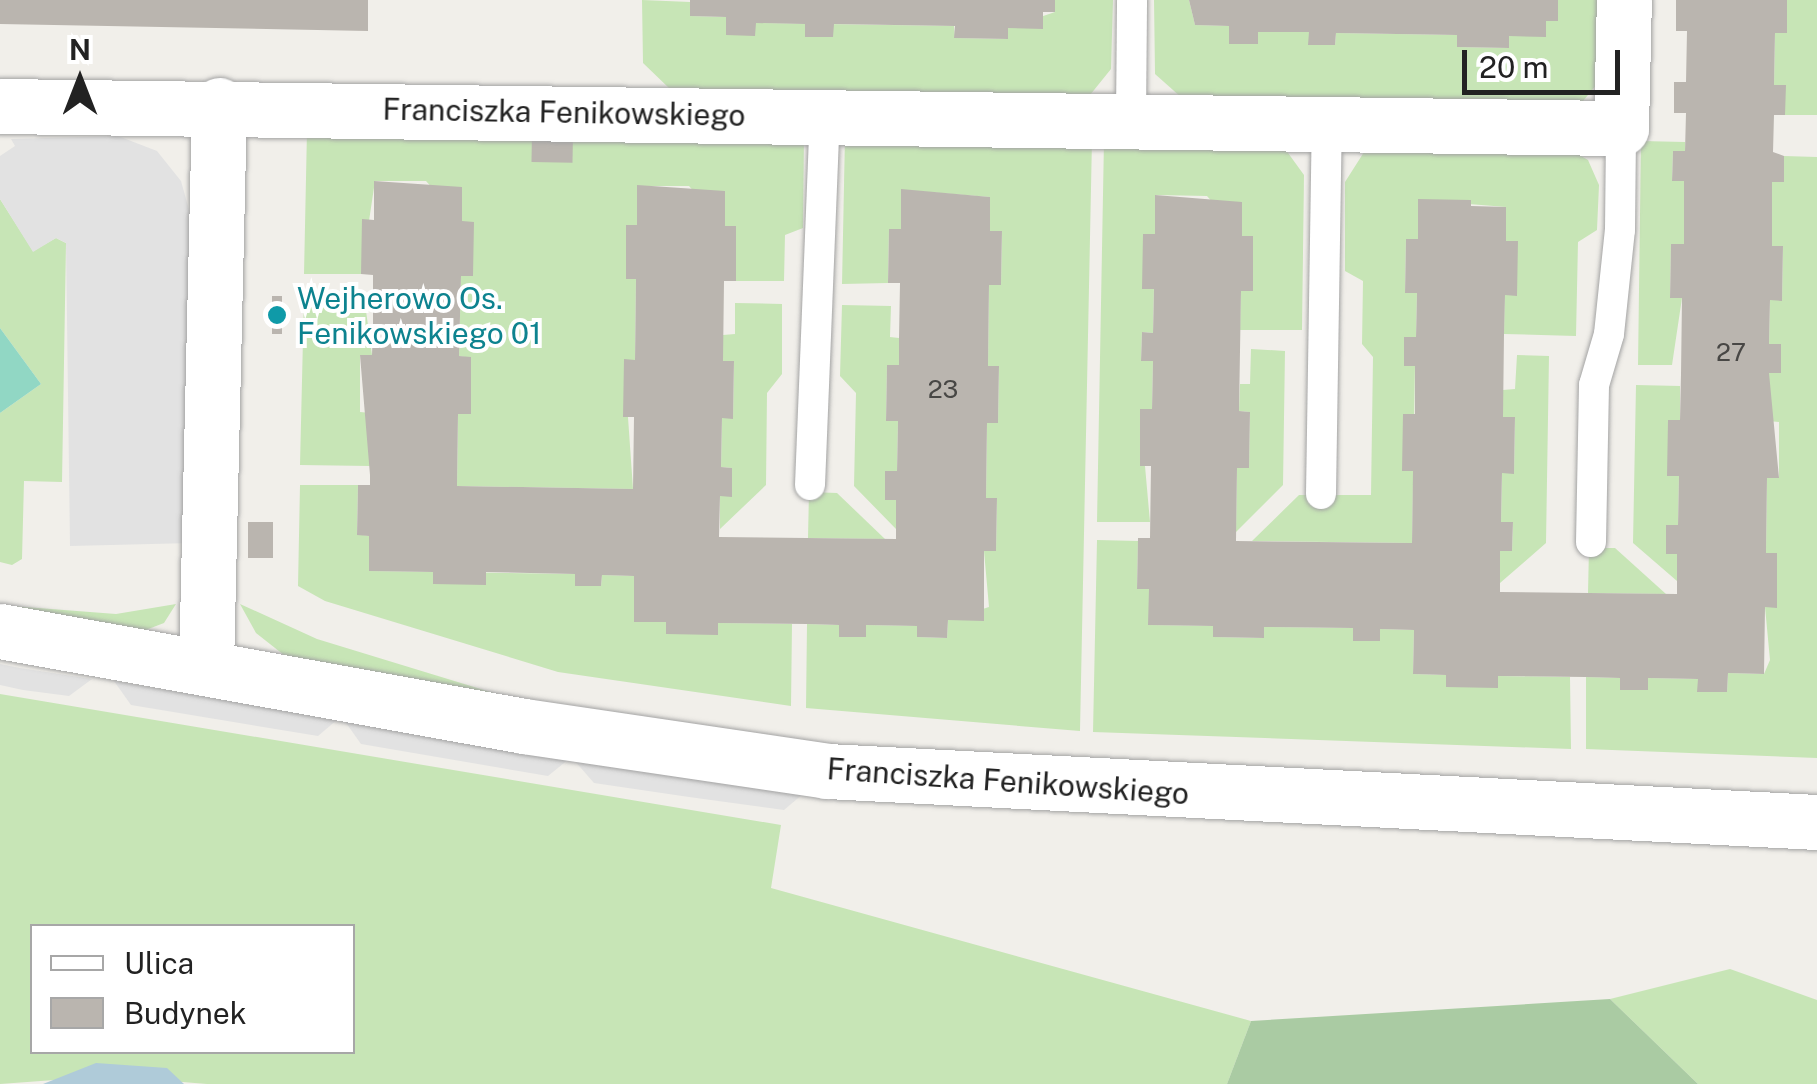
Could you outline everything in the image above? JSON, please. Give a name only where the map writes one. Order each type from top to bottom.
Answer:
[{"type":"street","points":[[1621,128],[1624,0]]},
{"type":"street","name":"Franciszka Fenikowskiego","points":[[0,106],[219,105],[1621,128]]},
{"type":"street","points":[[206,667],[219,105]]},
{"type":"street","name":"Franciszka Fenikowskiego","points":[[0,631],[826,771],[1817,822]]},
{"type":"lane","points":[[1131,119],[1132,0]]},
{"type":"lane","points":[[810,486],[824,116]]},
{"type":"lane","points":[[1320,494],[1327,122]]},
{"type":"lane","points":[[1591,542],[1594,385],[1618,247],[1621,128]]},
{"type":"green space","points":[[642,0],[690,2],[690,16],[726,17],[726,35],[756,23],[954,26],[955,38],[1007,39],[1008,28],[1055,12],[1055,0],[1113,0],[1111,69],[1090,95],[670,89],[643,63]]},
{"type":"green space","points":[[1154,0],[1189,0],[1195,25],[1229,26],[1229,44],[1257,44],[1258,32],[1309,32],[1309,45],[1335,45],[1336,33],[1457,35],[1457,47],[1508,48],[1509,36],[1546,36],[1546,21],[1558,20],[1558,0],[1603,0],[1598,83],[1583,101],[1182,98],[1155,74]]},
{"type":"green space","points":[[1787,0],[1817,0],[1817,115],[1785,115],[1785,85],[1774,85],[1775,33],[1787,33]]},
{"type":"green space","points":[[307,130],[804,134],[803,228],[785,235],[784,281],[736,281],[736,226],[725,226],[689,186],[637,186],[637,225],[626,225],[626,278],[636,279],[635,360],[624,360],[633,489],[457,486],[458,414],[471,414],[471,358],[459,356],[461,276],[473,276],[462,221],[426,181],[375,181],[361,274],[304,274]]},
{"type":"green space","points":[[845,136],[1092,139],[1080,731],[806,708],[807,624],[839,625],[840,637],[866,637],[866,625],[917,626],[917,637],[947,638],[948,620],[989,607],[984,551],[996,551],[997,498],[986,498],[987,423],[998,423],[999,367],[988,366],[989,285],[1001,285],[1002,232],[990,231],[990,197],[902,190],[901,229],[889,230],[888,283],[842,284]]},
{"type":"green space","points":[[1104,140],[1283,146],[1304,175],[1302,330],[1240,330],[1241,291],[1253,291],[1253,237],[1242,236],[1207,196],[1156,195],[1153,333],[1142,332],[1141,360],[1153,361],[1152,409],[1140,410],[1150,522],[1097,522]]},
{"type":"green space","points":[[1641,141],[1685,142],[1685,151],[1673,151],[1672,180],[1684,181],[1684,244],[1671,245],[1670,298],[1682,298],[1672,365],[1638,365]]},
{"type":"green space","points":[[1366,149],[1576,153],[1588,160],[1599,185],[1597,230],[1578,242],[1576,336],[1504,334],[1506,207],[1419,200],[1418,239],[1406,239],[1405,293],[1417,293],[1416,337],[1404,366],[1415,366],[1412,543],[1252,541],[1299,495],[1371,495],[1373,357],[1362,344],[1363,281],[1345,271],[1345,182]]},
{"type":"green space","points":[[1784,156],[1817,157],[1817,758],[1586,749],[1586,677],[1620,678],[1621,690],[1647,690],[1648,678],[1698,679],[1698,692],[1727,692],[1728,673],[1764,674],[1770,660],[1765,607],[1777,607],[1777,554],[1766,553],[1767,478],[1779,477],[1779,422],[1768,421],[1769,373],[1781,372],[1769,344],[1770,300],[1782,300],[1783,246],[1772,246],[1772,182],[1784,182]]},
{"type":"green space","points":[[0,199],[33,251],[56,238],[66,243],[62,482],[24,481],[22,559],[12,565],[0,562],[0,413],[41,384],[0,328]]},
{"type":"green space","points":[[304,296],[364,296],[372,355],[360,355],[360,412],[371,413],[370,466],[300,465]]},
{"type":"green space","points":[[735,303],[782,304],[782,374],[767,393],[766,485],[720,529],[720,496],[732,496],[732,468],[721,467],[722,418],[733,418],[734,361],[723,361],[723,335],[735,334]]},
{"type":"green space","points":[[842,305],[891,306],[890,337],[899,338],[899,365],[887,366],[886,421],[898,421],[897,471],[885,471],[885,499],[896,500],[896,529],[854,486],[856,393],[840,376]]},
{"type":"green space","points":[[0,328],[41,384],[0,413]]},
{"type":"green space","points":[[1251,349],[1285,351],[1283,485],[1236,532],[1237,468],[1249,467],[1250,412],[1239,411],[1240,384],[1250,384]]},
{"type":"green space","points":[[1517,355],[1549,356],[1546,543],[1500,583],[1500,551],[1512,551],[1513,523],[1501,522],[1502,473],[1514,473],[1515,418],[1503,417],[1503,390],[1515,389]]},
{"type":"green space","points":[[1636,385],[1680,386],[1680,420],[1668,420],[1679,476],[1677,581],[1633,543]]},
{"type":"green space","points":[[300,485],[358,485],[357,534],[369,536],[369,571],[575,574],[575,586],[601,586],[602,575],[634,576],[634,621],[666,622],[666,634],[718,634],[718,623],[792,624],[791,706],[558,672],[325,601],[298,586]]},
{"type":"green space","points":[[809,492],[837,493],[885,539],[808,538]]},
{"type":"green space","points":[[1097,540],[1138,541],[1137,588],[1149,589],[1149,625],[1213,626],[1214,637],[1263,638],[1264,627],[1353,628],[1353,641],[1380,641],[1380,629],[1414,630],[1413,674],[1446,675],[1447,687],[1498,676],[1570,677],[1571,749],[1093,732]]},
{"type":"green space","points":[[1589,548],[1615,548],[1666,594],[1588,593]]},
{"type":"green space","points":[[176,604],[164,623],[143,631],[12,606],[116,614]]},
{"type":"green space","points":[[240,604],[317,639],[530,704],[289,659],[256,633]]},
{"type":"green space","points":[[0,694],[781,825],[771,888],[1251,1021],[1227,1084],[207,1084],[109,1076],[0,1084]]},
{"type":"green space","points":[[1730,969],[1817,1000],[1817,1084],[1698,1084],[1610,999]]},
{"type":"green space","points":[[1610,999],[1698,1084],[1227,1084],[1251,1021]]},
{"type":"shaded area","points":[[118,136],[157,151],[181,181],[191,217],[192,543],[70,546],[66,243],[56,238],[33,252],[0,199],[0,156],[15,146],[11,139]]},
{"type":"shaded area","points":[[0,664],[92,679],[69,696],[23,690],[0,685]]},
{"type":"shaded area","points":[[114,681],[338,719],[318,736],[131,705]]},
{"type":"shaded area","points":[[344,720],[569,759],[548,776],[361,744]]},
{"type":"shaded area","points":[[574,760],[804,793],[784,810],[689,797],[594,783]]},
{"type":"water","points":[[96,1063],[167,1068],[184,1084],[43,1084]]},
{"type":"building","points":[[0,0],[368,0],[368,31],[0,24]]},
{"type":"building","points":[[690,0],[1055,0],[1055,12],[1043,12],[1043,29],[1008,28],[1008,39],[954,38],[955,26],[834,24],[833,37],[805,37],[805,24],[756,23],[755,36],[726,35],[726,17],[690,16]]},
{"type":"building","points":[[1189,0],[1558,0],[1558,21],[1546,21],[1546,37],[1509,36],[1509,48],[1457,47],[1457,35],[1336,33],[1335,45],[1308,45],[1309,32],[1258,32],[1258,44],[1229,44],[1229,26],[1195,25]]},
{"type":"building","points":[[1676,0],[1787,0],[1787,33],[1775,33],[1774,85],[1786,85],[1785,115],[1774,115],[1773,152],[1784,156],[1784,182],[1772,182],[1772,246],[1783,246],[1782,301],[1770,300],[1769,344],[1781,344],[1781,373],[1769,373],[1779,478],[1767,478],[1766,553],[1777,553],[1777,608],[1765,607],[1764,674],[1728,673],[1727,692],[1697,692],[1698,679],[1648,678],[1648,690],[1620,690],[1620,678],[1586,677],[1498,676],[1498,688],[1446,687],[1446,675],[1413,674],[1414,630],[1380,629],[1380,641],[1353,641],[1353,628],[1264,627],[1264,638],[1213,637],[1213,626],[1148,625],[1149,589],[1137,589],[1138,538],[1150,538],[1151,466],[1140,466],[1140,409],[1152,409],[1153,361],[1141,361],[1142,332],[1153,333],[1154,289],[1142,289],[1143,234],[1155,234],[1155,195],[1242,202],[1242,236],[1253,236],[1253,291],[1241,291],[1239,411],[1250,412],[1249,468],[1237,468],[1236,541],[1412,543],[1413,471],[1402,471],[1403,414],[1415,414],[1415,366],[1404,366],[1404,337],[1416,337],[1417,293],[1405,293],[1406,239],[1418,239],[1418,199],[1471,200],[1471,206],[1506,207],[1506,241],[1518,241],[1517,296],[1505,295],[1503,417],[1515,417],[1514,474],[1502,473],[1501,522],[1513,522],[1512,551],[1500,551],[1500,592],[1677,594],[1677,554],[1666,554],[1666,525],[1678,525],[1679,476],[1667,476],[1668,420],[1680,420],[1682,298],[1670,298],[1671,244],[1684,244],[1684,181],[1672,181],[1673,151],[1685,151],[1686,113],[1674,113],[1674,82],[1686,82],[1687,31],[1676,31]]},
{"type":"building","points":[[532,133],[573,134],[572,163],[531,162]]},
{"type":"building","points":[[374,181],[462,187],[462,221],[474,222],[473,276],[461,276],[459,356],[471,357],[471,414],[458,414],[457,486],[633,489],[634,417],[623,417],[624,359],[635,360],[636,279],[626,279],[626,225],[637,225],[637,185],[725,191],[725,226],[736,226],[736,281],[724,281],[723,361],[734,361],[733,419],[722,418],[721,467],[732,468],[732,497],[720,496],[719,537],[896,539],[896,500],[885,500],[885,471],[897,471],[898,421],[886,421],[887,365],[899,365],[900,283],[888,283],[889,229],[901,229],[901,189],[990,197],[990,231],[1002,231],[1001,285],[989,285],[988,366],[999,366],[998,423],[987,423],[986,498],[997,498],[996,551],[984,551],[984,621],[948,620],[947,638],[917,637],[917,626],[866,625],[866,637],[839,637],[839,625],[807,624],[718,623],[718,635],[666,634],[666,622],[634,622],[634,576],[602,575],[601,586],[575,586],[575,574],[486,572],[486,585],[433,584],[433,572],[369,571],[369,536],[357,535],[358,485],[370,485],[360,355],[372,355],[373,275],[361,274],[362,219],[374,220]]},
{"type":"building","name":"Wejherowo Os. Fenikowskiego 01","points":[[272,296],[282,296],[282,334],[272,334]]},
{"type":"building","points":[[248,522],[273,522],[273,558],[248,558]]},
{"type":"place","name":"Wejherowo Os. Fenikowskiego 01","points":[[277,315]]}]
